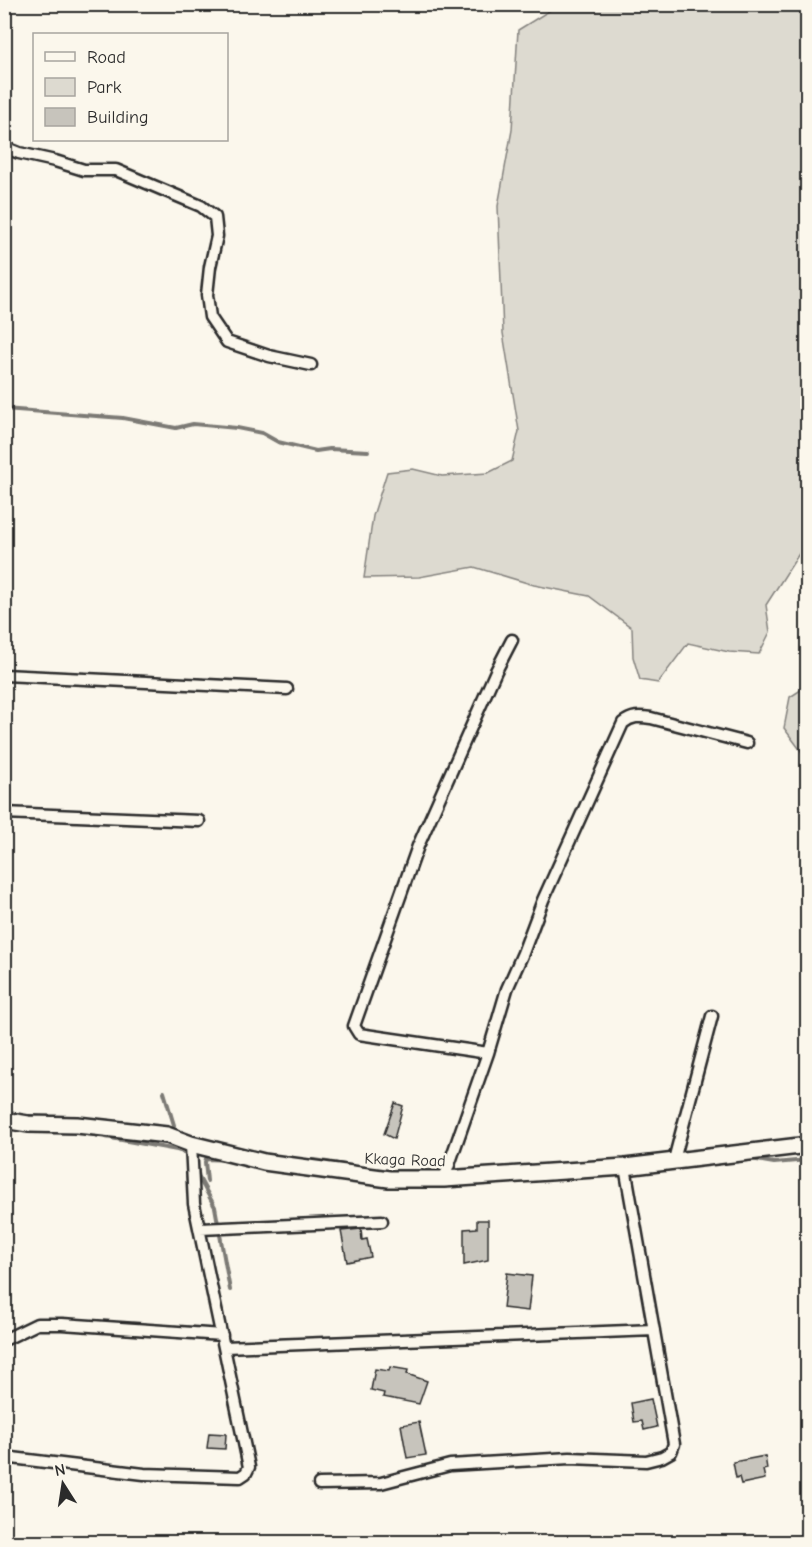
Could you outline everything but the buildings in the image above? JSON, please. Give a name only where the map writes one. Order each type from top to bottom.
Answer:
[{"type":"street","points":[[4,147],[84,170],[117,170],[201,206],[215,217],[217,236],[207,295],[210,317],[227,342],[269,356],[311,365]]},
{"type":"street","points":[[488,1053],[359,1034],[354,1026],[418,846],[512,640]]},
{"type":"street","points":[[4,675],[287,689]]},
{"type":"street","points":[[444,1179],[488,1053],[507,989],[543,900],[622,723],[639,716],[747,743]]},
{"type":"street","points":[[4,813],[199,821]]},
{"type":"street","points":[[674,1160],[712,1016]]},
{"type":"street","name":"Kkaga Road","points":[[4,1120],[167,1135],[191,1144],[276,1164],[389,1179],[444,1179],[625,1167],[807,1145]]},
{"type":"street","points":[[4,1457],[144,1474],[240,1477],[246,1473],[249,1467],[194,1204],[191,1144]]},
{"type":"street","points":[[319,1484],[381,1483],[450,1465],[570,1458],[646,1461],[663,1457],[671,1452],[674,1444],[625,1167]]},
{"type":"street","points":[[200,1228],[382,1221]]},
{"type":"street","points":[[4,1340],[37,1324],[62,1324],[224,1341],[654,1330]]},
{"type":"green space","points":[[560,4],[807,5],[807,551],[802,549],[766,605],[770,632],[759,654],[729,652],[688,643],[658,683],[640,680],[633,657],[632,628],[589,596],[534,585],[474,567],[419,577],[364,578],[373,516],[387,472],[413,469],[442,476],[488,473],[512,461],[519,431],[503,333],[498,206],[512,130],[518,30]]},
{"type":"green space","points":[[807,686],[807,759],[784,728],[790,697]]},
{"type":"waterway","points":[[4,409],[123,418],[176,428],[193,424],[237,428],[262,433],[278,442],[316,451],[330,449],[368,451]]},
{"type":"waterway","points":[[164,1092],[174,1125],[172,1134]]},
{"type":"waterway","points":[[89,1134],[190,1154]]},
{"type":"waterway","points":[[207,1181],[206,1159],[231,1160]]},
{"type":"waterway","points":[[751,1159],[774,1163],[808,1160]]},
{"type":"waterway","points":[[301,1160],[315,1160],[368,1169]]},
{"type":"waterway","points":[[503,1168],[594,1162]]},
{"type":"waterway","points":[[197,1168],[199,1178],[215,1207],[230,1290]]},
{"type":"waterway","points":[[418,1172],[443,1171]]}]
